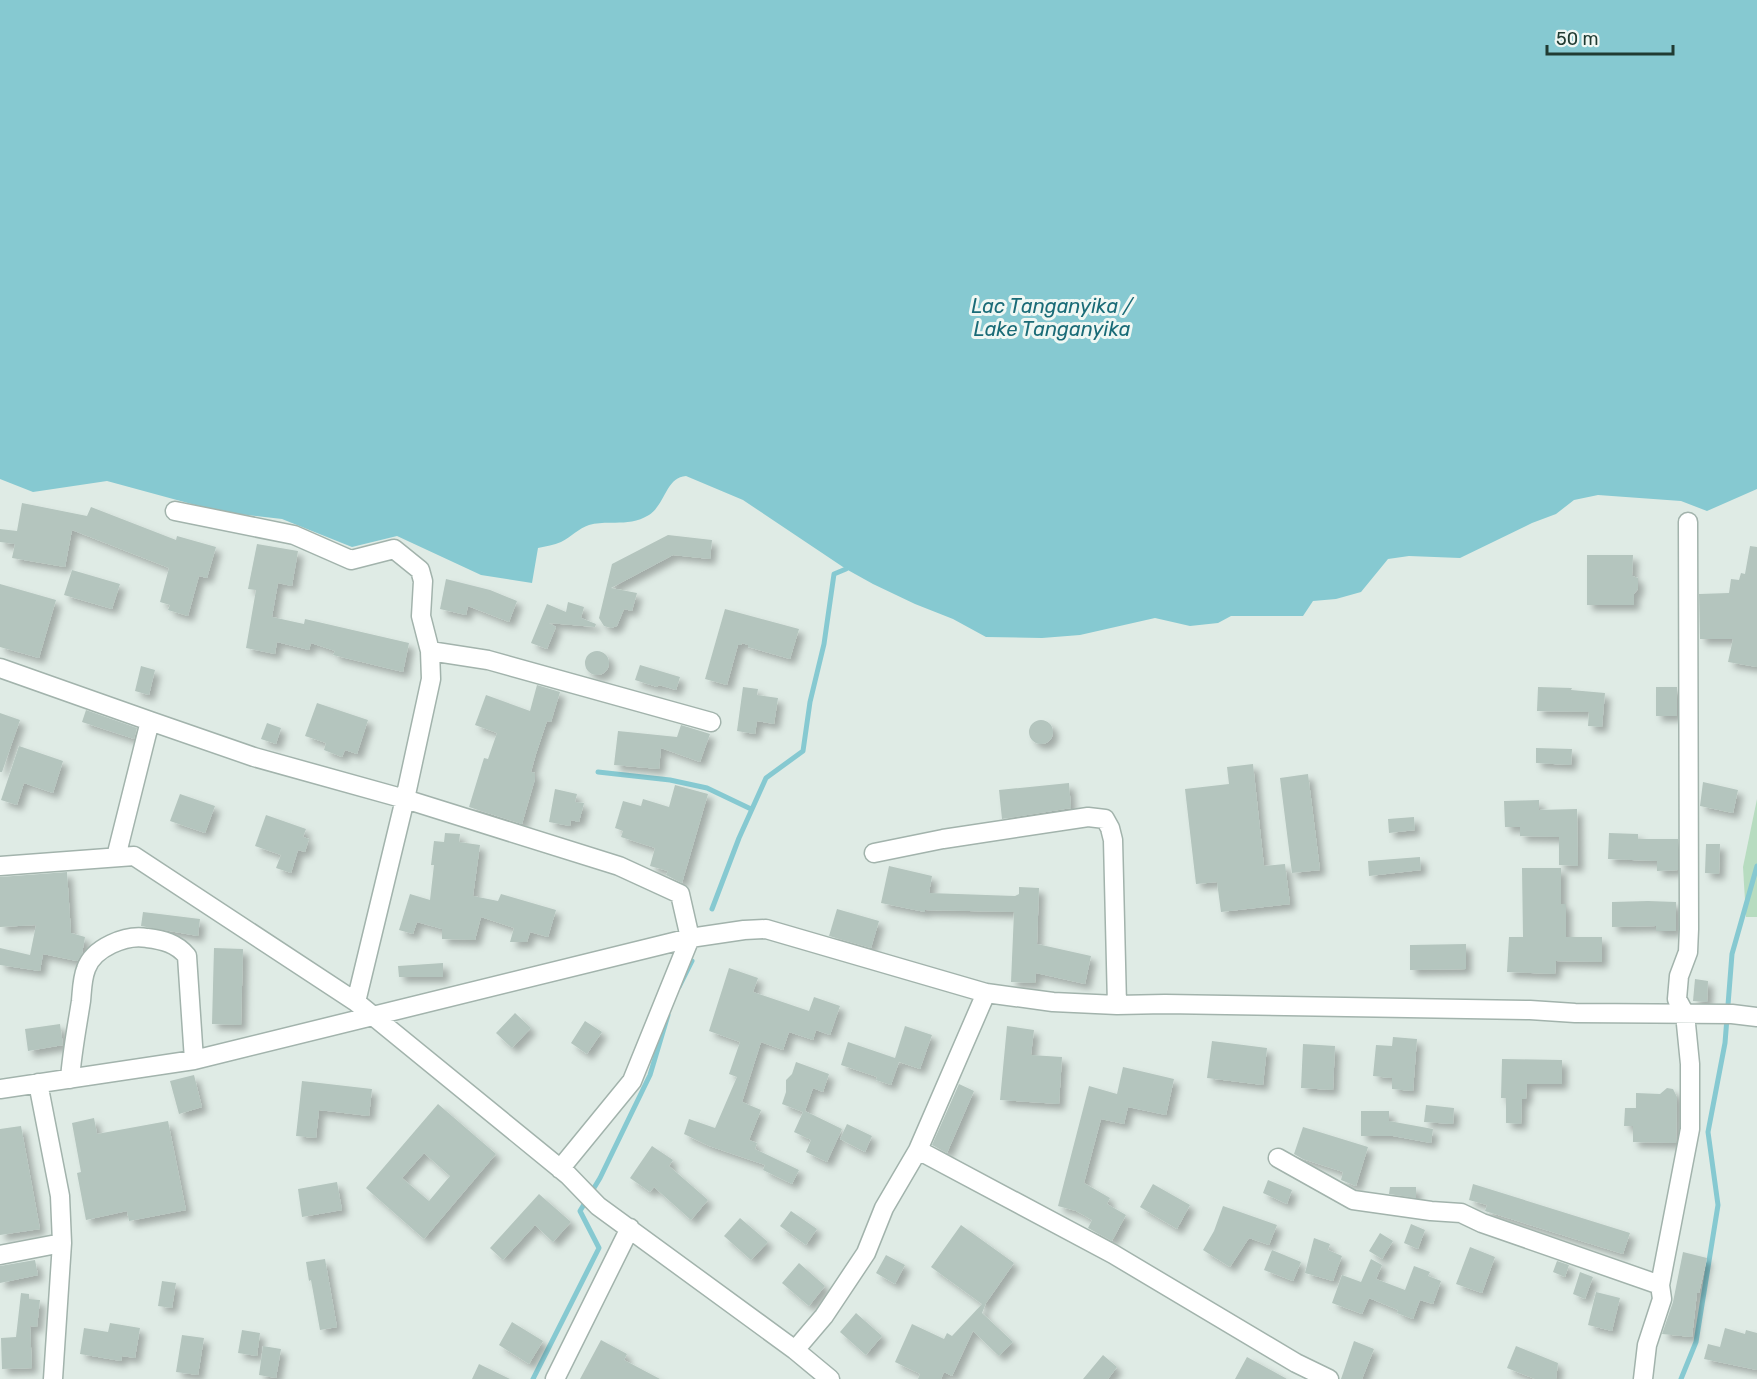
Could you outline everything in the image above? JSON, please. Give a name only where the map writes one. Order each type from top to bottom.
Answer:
[{"type":"street","points":[[175,511],[294,535],[351,560],[394,549],[420,570],[423,581],[421,616],[430,651],[432,679],[356,1002]]},
{"type":"street","points":[[1643,1379],[1647,1345],[1662,1299],[1660,1285],[1689,1129],[1691,1014],[1677,999],[1679,976],[1688,952],[1689,929],[1688,522]]},
{"type":"street","points":[[430,651],[488,660],[711,722]]},
{"type":"street","points":[[0,668],[254,757],[405,799],[619,866],[680,894],[690,938],[632,1081],[564,1172]]},
{"type":"street","points":[[116,857],[150,721]]},
{"type":"street","points":[[874,853],[1088,817],[1105,819],[1113,840],[1117,1005]]},
{"type":"street","points":[[0,866],[134,855],[356,1002],[564,1172],[598,1206],[795,1350],[830,1379]]},
{"type":"street","points":[[0,1089],[194,1060],[690,938],[766,929],[986,993],[1053,1002],[1117,1005],[1177,1004],[1530,1010],[1575,1013],[1732,1014],[1757,1017]]},
{"type":"street","points":[[70,1079],[86,969],[93,956],[102,949],[139,936],[180,947],[187,956],[194,1060]]},
{"type":"street","points":[[795,1350],[824,1316],[866,1253],[884,1208],[918,1150],[986,993]]},
{"type":"street","points":[[38,1083],[60,1196],[61,1278],[53,1376]]},
{"type":"street","points":[[918,1150],[1113,1254],[1296,1363],[1329,1379]]},
{"type":"street","points":[[1278,1158],[1353,1200],[1461,1213],[1482,1223],[1660,1285]]},
{"type":"street","points":[[555,1379],[630,1228]]},
{"type":"street","points":[[0,1256],[62,1243]]},
{"type":"green space","points":[[1757,799],[1757,917],[1746,917],[1743,867]]},
{"type":"water","name":"Lac Tanganyika / Lake Tanganyika","points":[[0,0],[1757,0],[1757,489],[1707,511],[1681,501],[1598,495],[1574,500],[1556,514],[1532,523],[1460,558],[1409,556],[1388,559],[1361,592],[1336,599],[1313,601],[1303,616],[1231,616],[1218,623],[1190,626],[1155,618],[1080,635],[1042,638],[986,637],[953,619],[873,584],[846,569],[743,500],[686,476],[674,481],[659,505],[641,519],[596,523],[582,528],[561,542],[538,548],[532,583],[481,575],[397,536],[352,547],[282,519],[221,512],[107,481],[33,492],[0,479]]},
{"type":"building","points":[[22,503],[87,516],[91,507],[176,540],[177,536],[216,547],[207,578],[199,576],[188,616],[168,610],[170,605],[160,602],[169,568],[72,530],[65,567],[12,558],[15,544],[0,542],[0,529],[17,531]]},
{"type":"building","points":[[668,535],[712,540],[710,559],[673,555],[611,588],[637,593],[632,611],[624,609],[617,626],[611,628],[604,626],[599,618],[612,564]]},
{"type":"building","points":[[257,544],[298,551],[292,586],[278,583],[272,617],[304,624],[305,619],[409,643],[403,672],[333,655],[335,651],[311,643],[309,650],[277,642],[275,654],[246,648],[256,590],[248,589]]},
{"type":"building","points":[[1750,546],[1757,547],[1757,667],[1728,662],[1733,639],[1700,639],[1699,594],[1729,593],[1731,579],[1739,580],[1741,573],[1745,574]]},
{"type":"building","points":[[1587,555],[1633,555],[1632,576],[1638,578],[1634,605],[1587,605]]},
{"type":"building","points":[[72,570],[120,584],[112,609],[64,595]]},
{"type":"building","points":[[446,579],[490,590],[517,601],[509,622],[468,606],[466,615],[440,609]]},
{"type":"building","points":[[0,584],[56,600],[39,658],[0,647]]},
{"type":"building","points":[[568,602],[584,607],[581,618],[596,624],[595,627],[549,623],[556,627],[547,649],[531,643],[547,604],[566,612]]},
{"type":"building","points":[[725,609],[799,629],[790,659],[748,647],[742,643],[738,645],[727,685],[705,679]]},
{"type":"building","points":[[597,651],[605,655],[609,663],[605,671],[597,675],[589,671],[585,663],[589,655]]},
{"type":"building","points":[[640,665],[680,677],[676,690],[635,680]]},
{"type":"building","points":[[141,666],[155,670],[149,695],[135,691]]},
{"type":"building","points":[[537,685],[560,692],[551,722],[547,721],[536,754],[531,772],[535,773],[535,779],[522,824],[469,807],[484,758],[488,759],[497,733],[475,725],[486,695],[530,711]]},
{"type":"building","points":[[743,687],[758,689],[757,695],[778,698],[774,724],[757,721],[755,734],[737,731]]},
{"type":"building","points":[[1538,687],[1572,688],[1571,690],[1605,693],[1602,727],[1588,726],[1589,712],[1537,711]]},
{"type":"building","points":[[1656,687],[1677,687],[1677,716],[1656,716]]},
{"type":"building","points":[[317,703],[368,720],[357,754],[345,750],[342,757],[324,750],[326,743],[305,736]]},
{"type":"building","points":[[86,710],[137,728],[134,739],[82,722]]},
{"type":"building","points":[[0,713],[20,720],[2,772],[0,772]]},
{"type":"building","points":[[1041,720],[1050,723],[1053,732],[1050,741],[1041,744],[1032,741],[1029,732],[1032,723]]},
{"type":"building","points":[[267,723],[281,728],[276,744],[261,739]]},
{"type":"building","points":[[681,725],[710,734],[700,762],[661,748],[659,769],[614,765],[618,731],[677,737]]},
{"type":"building","points":[[19,746],[63,761],[53,793],[24,783],[17,805],[1,800]]},
{"type":"building","points":[[1536,748],[1572,749],[1571,765],[1536,763]]},
{"type":"building","points":[[1253,764],[1264,866],[1285,864],[1290,904],[1221,912],[1217,882],[1196,884],[1185,789],[1229,784],[1227,767]]},
{"type":"building","points":[[1308,774],[1320,870],[1292,873],[1280,778]]},
{"type":"building","points":[[1703,782],[1738,790],[1733,813],[1700,806]]},
{"type":"building","points":[[1069,783],[1071,808],[1002,819],[999,790]]},
{"type":"building","points":[[675,785],[708,794],[682,883],[666,875],[668,871],[650,866],[655,848],[621,837],[623,831],[615,828],[623,801],[641,806],[643,799],[669,807]]},
{"type":"building","points":[[555,789],[577,794],[575,802],[584,803],[579,822],[571,820],[570,826],[549,822]]},
{"type":"building","points":[[180,794],[215,806],[205,833],[170,821]]},
{"type":"building","points":[[1539,800],[1539,810],[1577,809],[1578,866],[1559,865],[1559,837],[1520,836],[1520,827],[1505,827],[1504,801]]},
{"type":"building","points":[[266,815],[306,829],[303,837],[309,839],[305,852],[298,850],[291,873],[276,868],[281,855],[255,846]]},
{"type":"building","points":[[1414,817],[1415,830],[1389,833],[1388,819]]},
{"type":"building","points":[[445,833],[460,834],[459,842],[480,845],[473,896],[498,901],[501,894],[556,910],[548,937],[530,932],[527,942],[510,942],[514,928],[481,917],[475,940],[442,939],[442,929],[417,922],[413,934],[399,930],[410,894],[430,900],[434,841],[444,842]]},
{"type":"building","points":[[1609,833],[1638,834],[1638,839],[1678,839],[1678,870],[1657,871],[1657,861],[1608,859]]},
{"type":"building","points":[[1706,844],[1720,844],[1719,874],[1705,873]]},
{"type":"building","points":[[1420,857],[1421,870],[1369,876],[1368,861]]},
{"type":"building","points":[[889,866],[932,876],[929,893],[1015,896],[1019,894],[1019,887],[1039,888],[1037,944],[1091,956],[1085,984],[1036,973],[1035,983],[1011,982],[1014,912],[925,910],[925,912],[881,903]]},
{"type":"building","points":[[1522,868],[1561,868],[1561,904],[1566,904],[1566,937],[1602,937],[1602,962],[1556,961],[1555,974],[1507,972],[1509,937],[1523,937]]},
{"type":"building","points":[[67,872],[71,933],[85,937],[82,954],[77,961],[43,954],[40,971],[0,965],[0,948],[30,955],[36,925],[0,927],[0,877]]},
{"type":"building","points":[[1612,902],[1676,902],[1676,931],[1656,931],[1656,926],[1612,927]]},
{"type":"building","points":[[837,909],[879,921],[871,948],[829,936]]},
{"type":"building","points":[[143,912],[200,919],[198,936],[141,926]]},
{"type":"building","points":[[1466,944],[1466,969],[1410,970],[1410,945]]},
{"type":"building","points":[[214,948],[243,949],[241,1025],[212,1024]]},
{"type":"building","points":[[443,963],[443,977],[399,977],[398,966]]},
{"type":"building","points":[[729,968],[758,978],[753,992],[809,1011],[814,997],[840,1006],[830,1035],[816,1030],[813,1040],[789,1032],[783,1050],[761,1042],[742,1102],[761,1110],[749,1140],[757,1143],[755,1149],[799,1170],[792,1184],[763,1170],[765,1165],[709,1146],[684,1134],[689,1119],[715,1128],[737,1077],[729,1074],[740,1042],[709,1031]]},
{"type":"building","points":[[1695,979],[1708,981],[1707,1002],[1693,1001]]},
{"type":"building","points":[[515,1013],[531,1028],[512,1048],[496,1033]]},
{"type":"building","points":[[585,1021],[602,1032],[587,1054],[571,1043]]},
{"type":"building","points":[[60,1024],[63,1045],[28,1051],[25,1029]]},
{"type":"building","points":[[905,1026],[932,1035],[920,1069],[899,1062],[891,1085],[876,1080],[877,1077],[841,1065],[848,1042],[895,1058]]},
{"type":"building","points":[[1007,1026],[1034,1030],[1031,1055],[1062,1057],[1059,1104],[1000,1100]]},
{"type":"building","points":[[1393,1037],[1417,1039],[1413,1091],[1392,1089],[1392,1078],[1373,1076],[1376,1045],[1392,1046]]},
{"type":"building","points":[[1212,1041],[1267,1048],[1263,1085],[1207,1078]]},
{"type":"building","points":[[1303,1044],[1335,1046],[1333,1090],[1301,1088]]},
{"type":"building","points":[[1502,1059],[1562,1060],[1562,1084],[1527,1084],[1526,1099],[1522,1099],[1521,1124],[1506,1123],[1506,1098],[1501,1098]]},
{"type":"building","points":[[796,1062],[829,1074],[823,1092],[813,1088],[805,1111],[842,1129],[827,1162],[806,1152],[811,1140],[794,1132],[803,1112],[782,1104],[786,1092],[786,1080],[792,1074]]},
{"type":"building","points":[[1123,1067],[1174,1079],[1166,1115],[1128,1107],[1124,1124],[1101,1119],[1084,1183],[1110,1198],[1107,1204],[1126,1215],[1112,1241],[1088,1228],[1092,1220],[1076,1211],[1058,1206],[1089,1086],[1117,1094]]},
{"type":"building","points":[[194,1075],[202,1107],[179,1114],[170,1081]]},
{"type":"building","points":[[302,1081],[372,1089],[369,1116],[319,1110],[316,1138],[296,1136]]},
{"type":"building","points":[[959,1084],[974,1091],[947,1153],[932,1145]]},
{"type":"building","points":[[1667,1088],[1673,1089],[1677,1097],[1676,1143],[1633,1142],[1633,1126],[1624,1126],[1625,1108],[1636,1108],[1636,1093],[1660,1094]]},
{"type":"building","points":[[438,1104],[496,1154],[424,1239],[366,1188]],"holes":[[[424,1153],[450,1176],[429,1201],[402,1178]]]},
{"type":"building","points":[[1426,1105],[1454,1108],[1453,1124],[1424,1122]]},
{"type":"building","points":[[1361,1111],[1389,1111],[1389,1121],[1433,1129],[1431,1143],[1393,1136],[1361,1136]]},
{"type":"building","points":[[94,1118],[97,1134],[168,1121],[186,1210],[129,1221],[127,1211],[86,1220],[77,1173],[81,1172],[72,1123]]},
{"type":"building","points":[[847,1124],[872,1136],[865,1152],[840,1139]]},
{"type":"building","points":[[21,1126],[40,1229],[0,1235],[0,1129]]},
{"type":"building","points":[[1303,1127],[1368,1147],[1356,1186],[1341,1180],[1343,1172],[1294,1154]]},
{"type":"building","points":[[652,1146],[673,1160],[669,1166],[708,1200],[691,1220],[654,1187],[650,1192],[630,1178]]},
{"type":"building","points":[[1268,1180],[1292,1190],[1287,1204],[1263,1193]]},
{"type":"building","points":[[337,1182],[342,1210],[302,1217],[298,1189]]},
{"type":"building","points":[[1153,1184],[1190,1205],[1177,1229],[1140,1207]]},
{"type":"building","points":[[1473,1184],[1630,1233],[1623,1254],[1485,1211],[1487,1205],[1469,1200]]},
{"type":"building","points":[[1390,1187],[1416,1187],[1416,1198],[1389,1194]]},
{"type":"building","points":[[539,1194],[571,1222],[553,1242],[535,1225],[503,1260],[490,1248]]},
{"type":"building","points":[[1223,1206],[1277,1225],[1269,1245],[1249,1238],[1230,1267],[1203,1250],[1214,1231]]},
{"type":"building","points":[[791,1211],[817,1229],[806,1245],[780,1226]]},
{"type":"building","points":[[740,1218],[768,1242],[751,1260],[724,1236]]},
{"type":"building","points":[[1411,1224],[1425,1230],[1418,1249],[1404,1243]]},
{"type":"building","points":[[961,1225],[1014,1263],[986,1303],[982,1313],[1013,1342],[999,1356],[973,1331],[952,1376],[944,1372],[941,1379],[918,1379],[920,1374],[895,1362],[912,1324],[944,1339],[947,1333],[952,1336],[982,1304],[931,1267]]},
{"type":"building","points":[[1380,1233],[1393,1241],[1382,1259],[1369,1251]]},
{"type":"building","points":[[1314,1238],[1330,1244],[1328,1250],[1342,1256],[1333,1281],[1305,1273]]},
{"type":"building","points":[[1470,1247],[1495,1257],[1482,1293],[1456,1284]]},
{"type":"building","points":[[1272,1250],[1301,1262],[1293,1281],[1264,1270]]},
{"type":"building","points":[[1683,1252],[1707,1258],[1699,1293],[1697,1293],[1692,1337],[1662,1334],[1673,1302]]},
{"type":"building","points":[[886,1255],[905,1265],[895,1284],[876,1273]]},
{"type":"building","points":[[325,1259],[337,1327],[320,1330],[306,1262]]},
{"type":"building","points":[[1371,1259],[1382,1265],[1376,1279],[1405,1290],[1414,1266],[1430,1272],[1428,1276],[1441,1281],[1433,1304],[1420,1300],[1413,1319],[1369,1298],[1362,1314],[1332,1303],[1342,1275],[1361,1282]]},
{"type":"building","points":[[35,1260],[38,1275],[0,1283],[0,1266]]},
{"type":"building","points":[[1557,1261],[1569,1265],[1565,1277],[1553,1272]]},
{"type":"building","points":[[799,1263],[825,1286],[809,1306],[782,1283]]},
{"type":"building","points":[[1580,1272],[1593,1277],[1585,1299],[1573,1294]]},
{"type":"building","points":[[162,1281],[176,1283],[172,1308],[158,1306]]},
{"type":"building","points":[[1596,1292],[1620,1298],[1612,1331],[1588,1325]]},
{"type":"building","points":[[21,1293],[29,1294],[29,1299],[40,1300],[37,1327],[30,1326],[32,1368],[2,1369],[1,1338],[16,1337]]},
{"type":"building","points":[[856,1313],[882,1336],[866,1355],[840,1332]]},
{"type":"building","points":[[512,1322],[543,1341],[529,1364],[499,1345]]},
{"type":"building","points":[[110,1323],[140,1328],[135,1358],[122,1356],[121,1361],[80,1354],[84,1328],[108,1332]]},
{"type":"building","points":[[1725,1328],[1745,1334],[1746,1330],[1757,1333],[1757,1370],[1704,1359],[1708,1344],[1720,1347]]},
{"type":"building","points":[[242,1330],[260,1333],[257,1356],[238,1353]]},
{"type":"building","points":[[182,1335],[204,1338],[198,1375],[176,1372]]},
{"type":"building","points":[[601,1340],[627,1354],[624,1360],[660,1379],[580,1379]]},
{"type":"building","points":[[1354,1341],[1374,1349],[1362,1379],[1341,1379]]},
{"type":"building","points":[[263,1346],[281,1349],[276,1378],[259,1375]]},
{"type":"building","points":[[1516,1346],[1558,1363],[1556,1379],[1535,1379],[1507,1368]]},
{"type":"building","points":[[1103,1355],[1117,1367],[1108,1379],[1083,1379]]},
{"type":"building","points":[[1247,1357],[1287,1379],[1235,1379]]},
{"type":"building","points":[[479,1364],[510,1379],[472,1379]]},
{"type":"waterway","points":[[712,909],[739,838],[766,778],[803,751],[810,702],[824,644],[834,574],[846,569]]},
{"type":"waterway","points":[[598,772],[670,780],[707,788],[751,809]]},
{"type":"waterway","points":[[1681,1379],[1696,1342],[1718,1205],[1708,1132],[1725,1043],[1732,954],[1757,866]]},
{"type":"waterway","points":[[679,987],[692,961]]},
{"type":"waterway","points":[[533,1379],[599,1248],[580,1211],[600,1178],[650,1075],[668,1015]]}]
